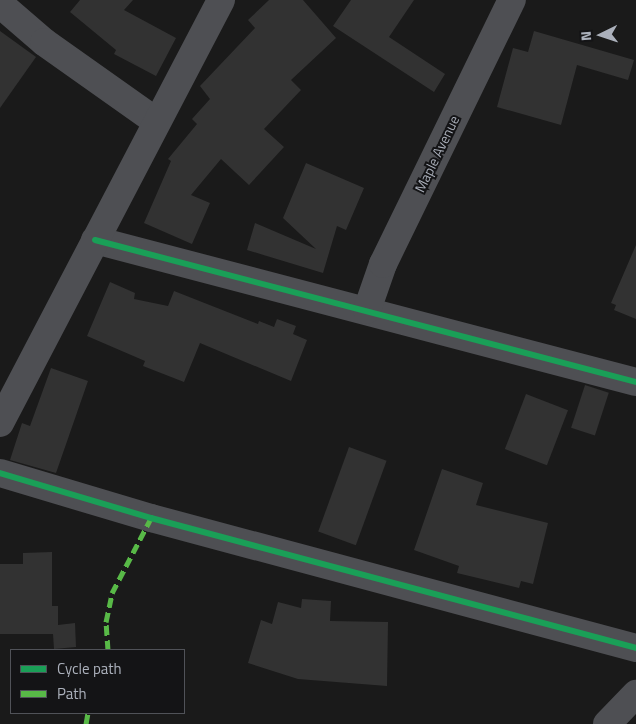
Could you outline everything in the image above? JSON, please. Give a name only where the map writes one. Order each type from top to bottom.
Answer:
[{"type":"street","points":[[0,423],[221,0]]},
{"type":"street","name":"Maple Avenue","points":[[367,310],[383,264],[512,0]]},
{"type":"street","points":[[0,4],[44,42],[157,122]]},
{"type":"street","points":[[95,240],[636,382]]},
{"type":"street","points":[[0,473],[151,518],[636,648]]},
{"type":"street","points":[[607,724],[636,694]]},
{"type":"building","points":[[80,0],[133,0],[124,10],[176,38],[156,76],[114,54],[116,50],[70,12]]},
{"type":"building","points":[[269,0],[303,0],[336,38],[291,80],[301,90],[264,129],[284,147],[249,185],[221,159],[191,195],[210,203],[192,244],[144,223],[171,161],[168,159],[197,124],[192,119],[210,99],[200,86],[255,28],[248,20]]},
{"type":"building","points":[[351,0],[414,0],[389,37],[445,74],[434,92],[333,26]]},
{"type":"building","points":[[0,31],[36,57],[0,108]]},
{"type":"building","points":[[534,31],[634,60],[628,80],[577,65],[561,125],[497,107],[513,48],[528,52]]},
{"type":"building","points":[[306,163],[364,188],[346,230],[337,226],[323,273],[247,250],[255,223],[316,249],[283,218]]},
{"type":"building","points":[[636,245],[636,319],[614,310],[616,305],[611,303]]},
{"type":"building","points":[[110,282],[135,293],[134,299],[168,306],[174,291],[258,324],[259,321],[274,327],[277,319],[296,326],[293,334],[307,340],[291,381],[200,343],[184,382],[143,366],[145,361],[87,336]]},
{"type":"building","points":[[51,368],[88,381],[56,473],[10,460],[22,423],[30,426]]},
{"type":"building","points":[[585,385],[609,393],[595,436],[571,428]]},
{"type":"building","points":[[526,394],[568,410],[547,465],[505,449]]},
{"type":"building","points":[[349,447],[387,461],[356,545],[318,532]]},
{"type":"building","points":[[442,469],[483,483],[476,505],[548,523],[533,584],[521,581],[519,588],[457,573],[459,566],[414,550]]},
{"type":"building","points":[[52,552],[52,606],[58,606],[58,625],[75,623],[76,647],[54,649],[53,634],[0,634],[0,564],[23,564],[23,553]]},
{"type":"building","points":[[302,599],[331,601],[330,621],[388,622],[387,686],[298,679],[248,663],[261,620],[272,624],[278,602],[301,608]]},
{"type":"marked path","points":[[108,649],[106,622],[112,593],[151,518]]},
{"type":"marked path","points":[[86,724],[88,714]]},
{"type":"cycle path","points":[[95,240],[636,382]]},
{"type":"cycle path","points":[[0,473],[151,518],[636,648]]}]
